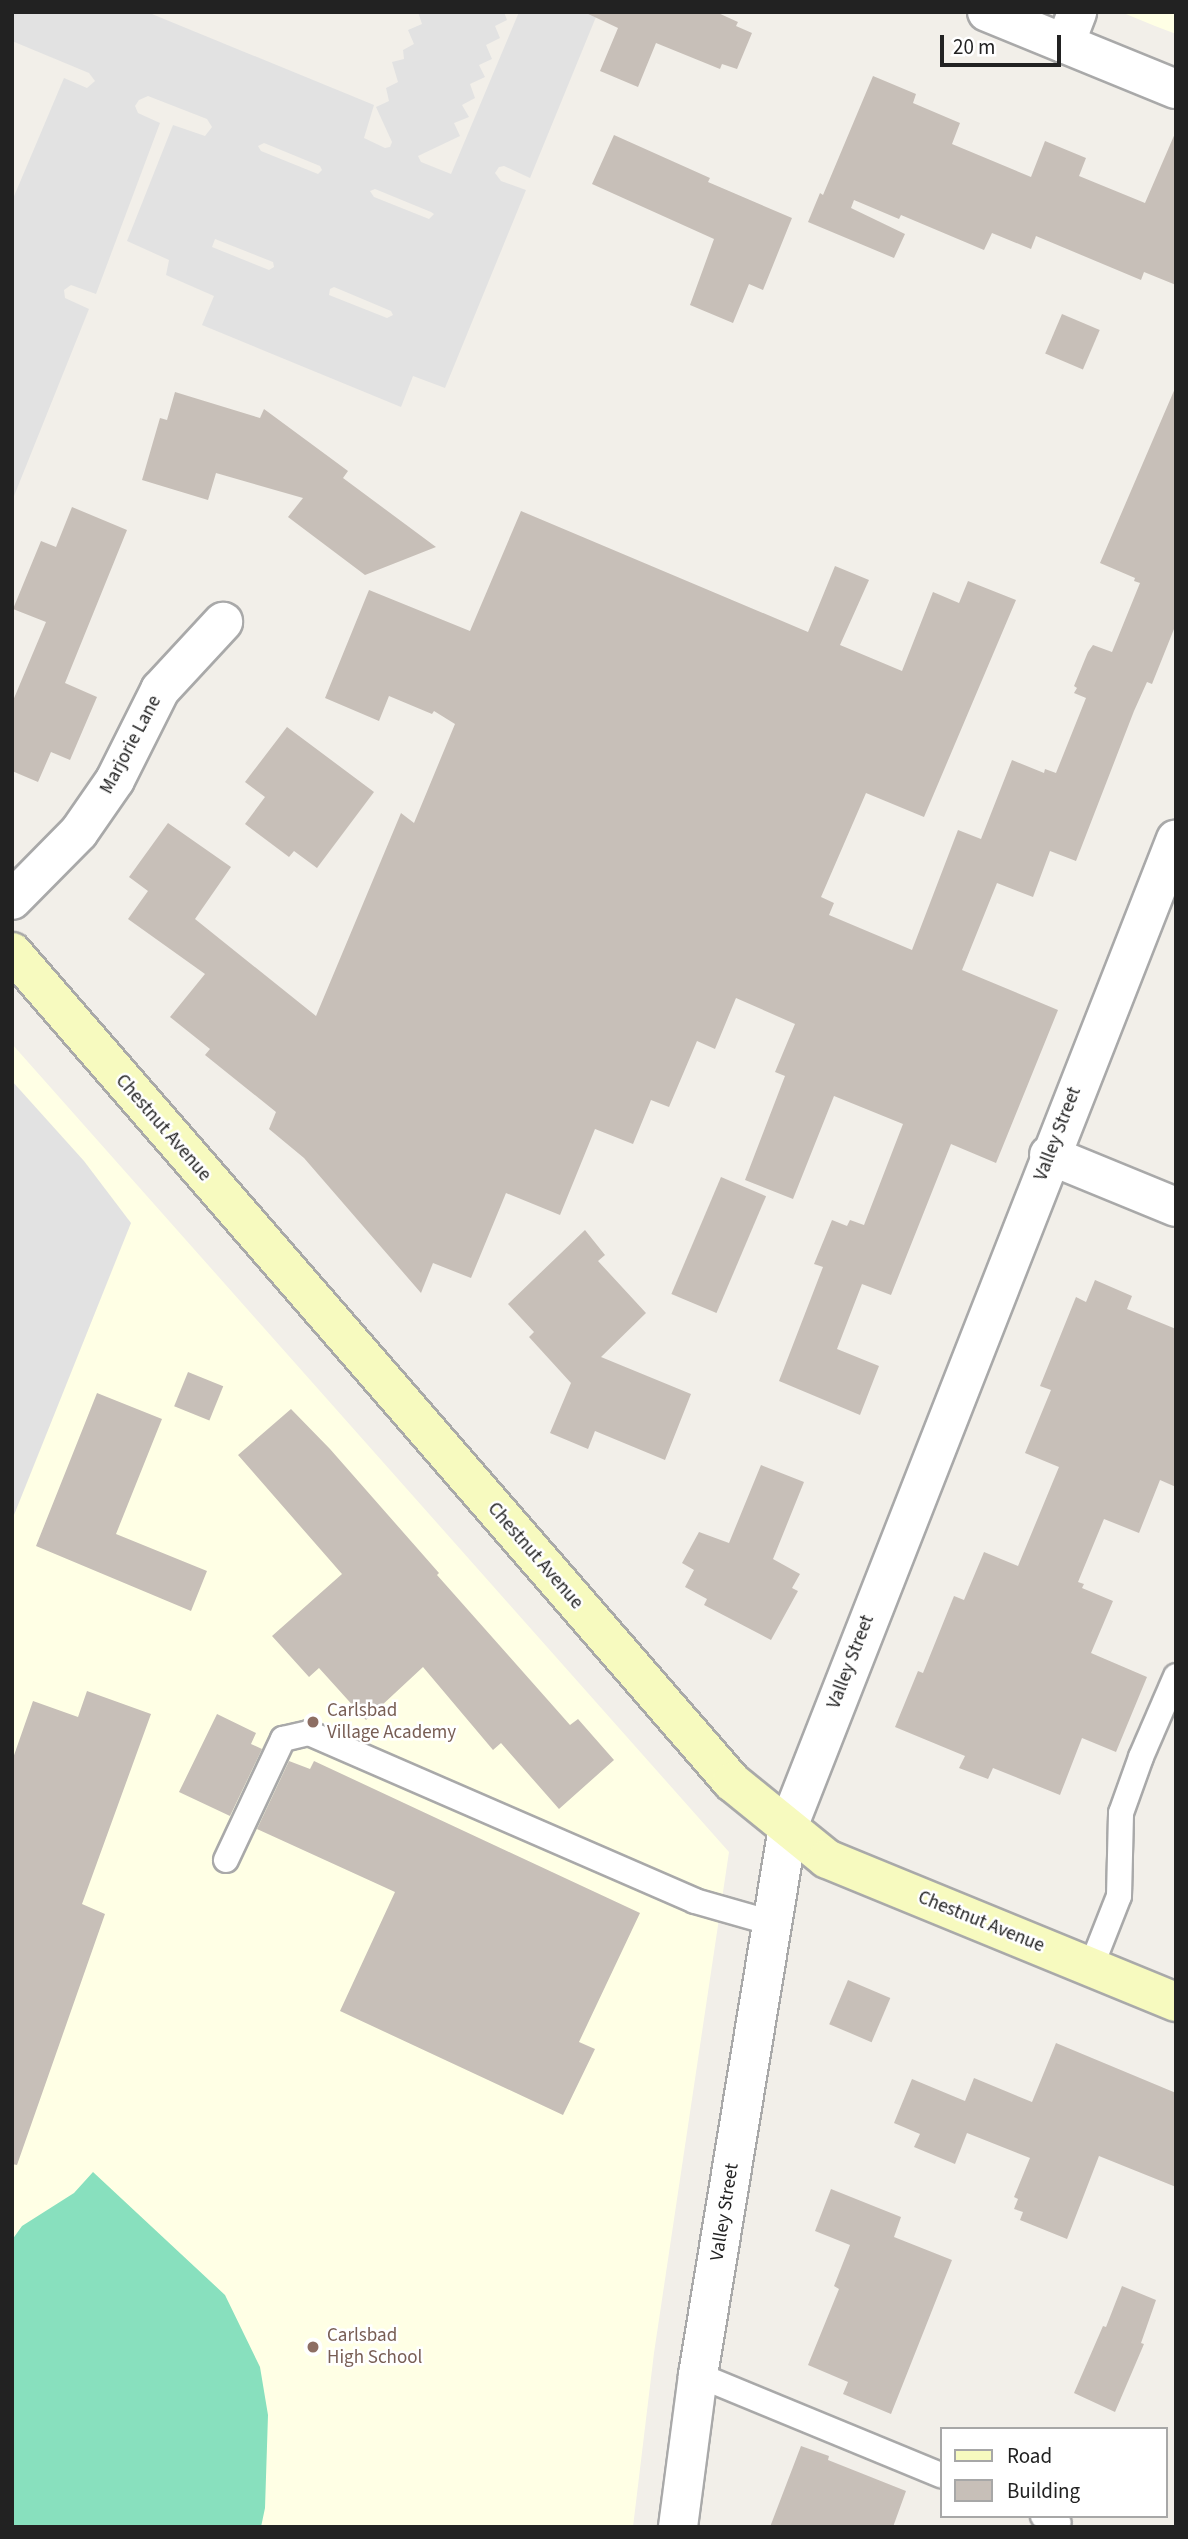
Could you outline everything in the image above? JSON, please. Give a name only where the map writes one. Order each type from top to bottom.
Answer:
[{"type":"main road","name":"Chestnut Avenue","points":[[12,952],[732,1782],[827,1859],[1176,2002]]},
{"type":"street","points":[[987,12],[1057,25],[1176,89]]},
{"type":"street","name":"Marjorie Lane","points":[[12,900],[79,832],[116,780],[160,690],[223,622]]},
{"type":"street","name":"Valley Street","points":[[678,2527],[698,2375],[788,1827],[1049,1155],[1176,839]]},
{"type":"street","points":[[1049,1155],[1176,1207]]},
{"type":"lane","points":[[1091,1967],[1119,1896],[1121,1813],[1141,1756],[1176,1676]]},
{"type":"lane","points":[[226,1860],[284,1739],[309,1733],[695,1901],[772,1923]]},
{"type":"lane","points":[[698,2375],[940,2474]]},
{"type":"shaded area","points":[[12,12],[147,12],[374,105],[364,138],[385,148],[390,147],[392,142],[376,107],[389,101],[386,88],[398,82],[392,62],[404,59],[403,50],[414,44],[408,30],[422,24],[418,12],[504,12],[507,20],[495,26],[500,38],[486,45],[492,59],[479,65],[485,77],[470,84],[475,98],[462,105],[469,117],[454,123],[460,136],[418,156],[421,162],[451,174],[519,12],[598,12],[530,178],[504,166],[499,167],[495,173],[501,181],[526,190],[445,388],[413,376],[401,407],[202,325],[214,296],[166,275],[169,260],[127,241],[173,125],[205,136],[212,127],[207,119],[148,96],[139,100],[135,106],[138,113],[160,123],[96,294],[71,285],[64,290],[65,298],[89,309],[12,501],[12,201],[64,78],[87,88],[95,81],[89,73],[12,41]],"holes":[[[264,143],[320,166],[322,170],[318,174],[261,151],[258,146]],[[375,189],[434,214],[429,219],[374,197],[370,191]],[[215,239],[273,262],[274,267],[269,270],[212,247]],[[334,287],[391,311],[393,315],[387,318],[329,295],[330,289]]]},
{"type":"shaded area","points":[[1121,12],[1176,12],[1176,34],[1155,26]]},
{"type":"shaded area","name":"Carlsbad Village Academy","points":[[12,1044],[729,1852],[654,2353],[633,2527],[12,2527]]},
{"type":"shaded area","points":[[12,1081],[84,1161],[131,1223],[12,1520]]},
{"type":"green space","points":[[93,2172],[225,2295],[260,2367],[268,2415],[265,2508],[261,2527],[12,2527],[12,2240],[22,2226],[74,2193]]},
{"type":"building","points":[[584,12],[716,12],[738,22],[736,26],[752,33],[737,69],[722,64],[720,69],[656,43],[638,87],[600,71],[618,28]]},
{"type":"building","points":[[873,76],[916,94],[913,103],[960,123],[952,144],[1031,177],[1045,141],[1086,158],[1079,176],[1145,203],[1176,131],[1176,285],[1144,272],[1141,280],[1036,236],[1031,249],[992,233],[984,250],[901,215],[899,219],[854,200],[851,208],[905,234],[894,258],[808,222],[820,193],[823,195]]},
{"type":"building","points":[[614,135],[710,178],[708,182],[792,218],[763,290],[749,284],[733,323],[690,305],[714,239],[592,184]]},
{"type":"building","points":[[1062,314],[1100,330],[1083,370],[1045,354]]},
{"type":"building","points":[[1176,386],[1176,624],[1152,684],[1147,682],[1134,711],[1076,861],[1050,851],[1033,897],[997,883],[962,970],[1058,1010],[996,1163],[951,1144],[891,1295],[862,1284],[837,1349],[879,1366],[860,1415],[779,1381],[823,1267],[814,1264],[832,1220],[847,1226],[850,1220],[864,1225],[903,1124],[834,1096],[793,1199],[745,1180],[785,1076],[775,1072],[795,1024],[736,998],[715,1049],[697,1041],[669,1107],[651,1100],[633,1144],[595,1129],[560,1215],[506,1193],[471,1278],[433,1263],[421,1293],[304,1158],[269,1129],[276,1112],[205,1055],[210,1049],[170,1017],[205,974],[128,919],[148,891],[129,877],[168,823],[231,867],[195,919],[316,1016],[401,813],[414,823],[455,724],[434,711],[432,714],[389,696],[379,721],[325,698],[369,590],[470,631],[521,511],[808,632],[835,566],[869,580],[840,645],[902,671],[933,592],[959,603],[968,581],[1016,600],[924,817],[866,793],[821,897],[834,903],[829,915],[912,950],[958,830],[981,839],[1012,760],[1044,773],[1045,769],[1056,773],[1086,698],[1074,693],[1077,688],[1074,686],[1088,652],[1093,645],[1112,652],[1140,583],[1134,581],[1135,578],[1100,563]]},
{"type":"building","points":[[175,392],[260,418],[264,409],[348,471],[343,478],[436,547],[365,575],[288,517],[303,498],[216,473],[208,500],[142,480],[160,418],[167,420]]},
{"type":"building","points":[[72,507],[127,530],[65,683],[97,697],[70,760],[51,752],[38,782],[12,771],[12,703],[46,622],[13,609],[41,541],[56,547]]},
{"type":"building","points":[[287,727],[374,792],[317,868],[294,851],[289,857],[245,824],[265,797],[245,782]]},
{"type":"building","points":[[721,1177],[766,1196],[716,1313],[671,1294]]},
{"type":"building","points":[[585,1230],[605,1255],[598,1261],[646,1313],[601,1357],[691,1394],[665,1460],[595,1431],[588,1449],[550,1433],[571,1383],[529,1337],[534,1332],[508,1304]]},
{"type":"building","points":[[1095,1280],[1132,1296],[1127,1309],[1176,1329],[1176,1487],[1160,1480],[1139,1533],[1104,1519],[1078,1582],[1084,1584],[1082,1588],[1113,1601],[1091,1653],[1147,1677],[1116,1752],[1082,1738],[1060,1795],[993,1768],[988,1779],[959,1768],[965,1756],[895,1727],[918,1671],[923,1673],[954,1596],[964,1600],[984,1552],[1018,1566],[1059,1467],[1025,1453],[1051,1390],[1040,1386],[1076,1297],[1086,1302]]},
{"type":"building","points":[[188,1372],[223,1386],[209,1421],[174,1406]]},
{"type":"building","points":[[97,1393],[162,1419],[116,1534],[207,1571],[191,1611],[36,1546]]},
{"type":"building","points":[[291,1409],[330,1449],[570,1725],[578,1719],[614,1760],[559,1809],[501,1743],[493,1750],[423,1667],[366,1720],[319,1668],[309,1677],[272,1636],[342,1574],[238,1455]]},
{"type":"building","points":[[761,1465],[804,1482],[773,1559],[800,1574],[792,1588],[798,1591],[771,1640],[704,1605],[707,1599],[685,1587],[694,1570],[682,1563],[699,1532],[729,1543]]},
{"type":"building","points":[[87,1691],[151,1714],[82,1904],[105,1914],[17,2165],[12,2164],[12,1761],[33,1701],[78,1717]]},
{"type":"building","points":[[217,1714],[256,1733],[251,1744],[262,1749],[230,1816],[179,1792]]},
{"type":"building","points":[[289,1761],[310,1769],[314,1761],[640,1913],[579,2042],[595,2049],[563,2115],[340,2011],[395,1892],[257,1829]]},
{"type":"building","points":[[848,1980],[890,1998],[872,2042],[829,2024]]},
{"type":"building","points":[[1056,2043],[1176,2093],[1176,2187],[1099,2156],[1067,2239],[1020,2220],[1023,2212],[1014,2209],[1018,2199],[1014,2197],[1030,2158],[967,2133],[955,2164],[914,2147],[920,2134],[894,2123],[912,2079],[965,2101],[974,2078],[1032,2102]]},
{"type":"building","points":[[831,2189],[901,2217],[894,2237],[952,2260],[891,2414],[843,2394],[848,2382],[808,2365],[839,2289],[834,2286],[850,2245],[815,2231]]},
{"type":"building","points":[[1122,2286],[1156,2300],[1141,2343],[1144,2344],[1115,2412],[1074,2393],[1103,2326],[1106,2327]]},
{"type":"building","points":[[801,2446],[829,2456],[828,2460],[906,2491],[893,2527],[770,2527]]},
{"type":"place","name":"Carlsbad Village Academy","points":[[313,1722]]},
{"type":"place","name":"Carlsbad High School","points":[[313,2347]]}]
